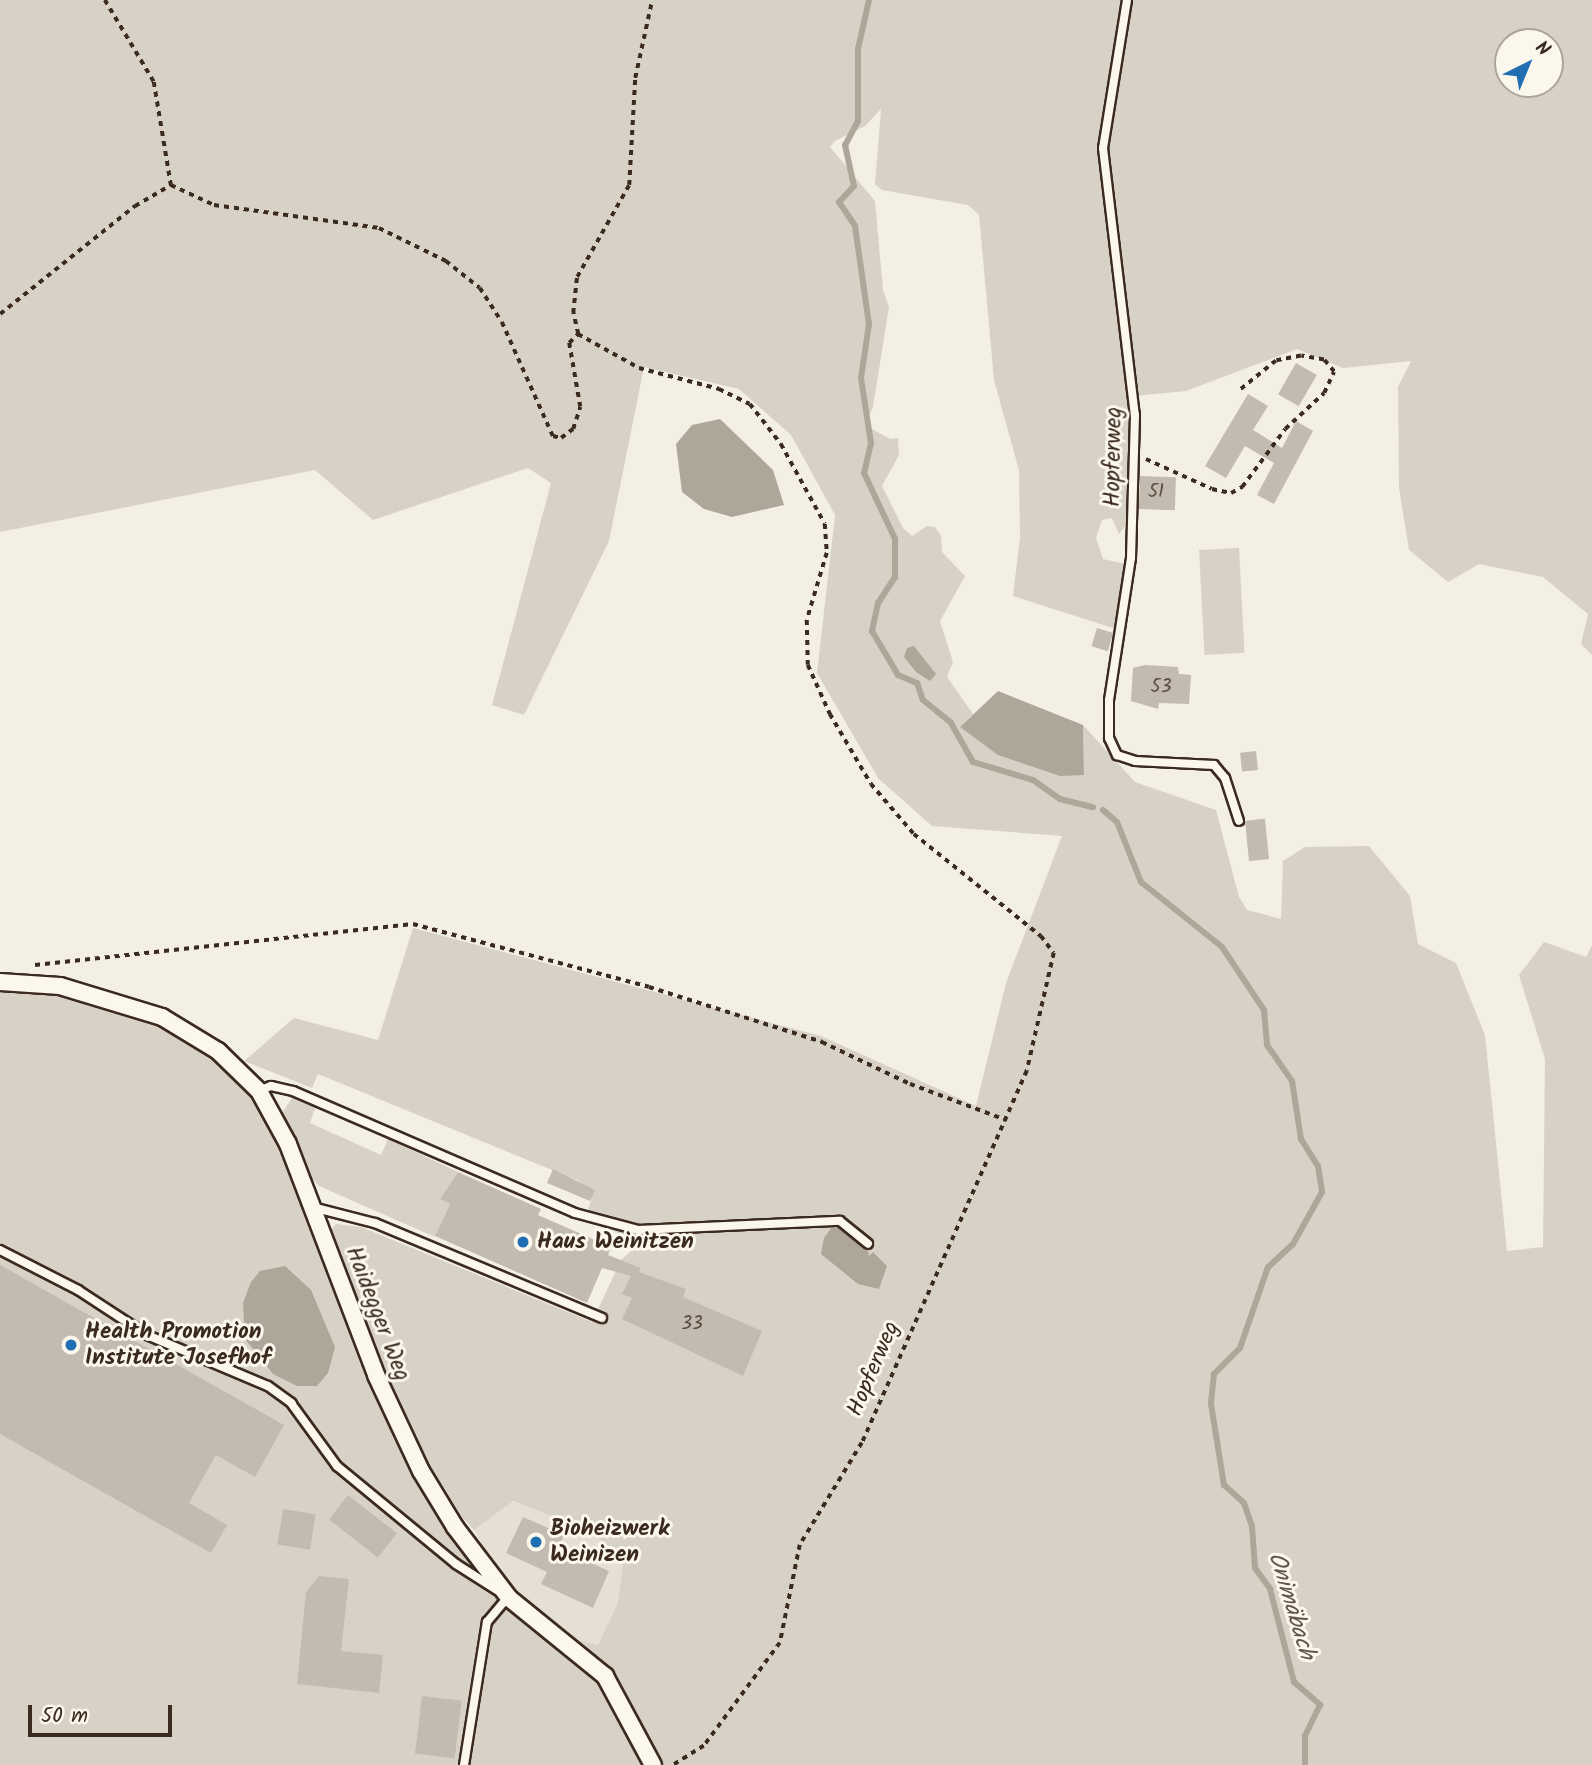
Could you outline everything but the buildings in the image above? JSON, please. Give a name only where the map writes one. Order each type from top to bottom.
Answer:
[{"type":"street","name":"Haidegger Weg","points":[[0,982],[60,986],[162,1017],[218,1051],[259,1091],[288,1144],[396,1423],[456,1527],[509,1598],[605,1676],[653,1765]]},
{"type":"lane","name":"Hopferweg","points":[[1127,0],[1107,110],[1104,160],[1126,312],[1135,453],[1128,594],[1109,700],[1109,738],[1117,755],[1135,761],[1213,765],[1225,778],[1239,821]]},
{"type":"lane","points":[[259,1091],[271,1086],[293,1091],[575,1213],[638,1230],[840,1221],[868,1244]]},
{"type":"lane","points":[[312,1207],[375,1223],[602,1318]]},
{"type":"lane","points":[[0,1250],[78,1290],[147,1335],[268,1386],[291,1403],[337,1466],[456,1564],[509,1598],[487,1622],[464,1765]]},
{"type":"path","points":[[105,0],[154,82],[171,185]]},
{"type":"path","points":[[171,185],[214,205],[379,228],[446,261],[480,288],[502,322],[553,436],[561,438],[573,429],[580,407],[569,344],[578,334],[573,313],[577,277],[629,185],[635,78],[652,0]]},
{"type":"path","points":[[0,314],[135,206],[171,185]]},
{"type":"path","name":"Hopferweg","points":[[578,334],[639,368],[719,389],[750,404],[774,434],[825,524],[827,553],[807,620],[808,665],[830,714],[871,785],[914,834],[1041,936],[1054,953],[1027,1070],[862,1443],[800,1545],[780,1643],[704,1746],[674,1765]]},
{"type":"path","points":[[1135,453],[1212,489],[1231,493],[1242,486],[1284,429],[1324,393],[1334,372],[1324,360],[1301,356],[1276,361],[1239,391]]},
{"type":"path","points":[[23,965],[413,924],[649,987],[822,1042],[910,1084],[1006,1120]]},
{"type":"shaded area","points":[[0,0],[1123,0],[1105,99],[1099,160],[1129,389],[1128,522],[1119,534],[1112,518],[1102,520],[1096,538],[1103,559],[1126,564],[1119,630],[1013,596],[1020,537],[1019,470],[994,380],[979,215],[968,205],[882,190],[875,184],[881,109],[865,126],[835,141],[830,147],[875,201],[883,290],[889,307],[873,407],[865,425],[890,439],[898,438],[899,455],[882,486],[903,528],[912,536],[927,526],[935,527],[941,536],[942,552],[965,576],[940,621],[953,662],[947,677],[973,714],[960,727],[1084,775],[1083,725],[1135,782],[1216,810],[1239,897],[1247,910],[1281,919],[1283,861],[1305,847],[1369,846],[1410,896],[1418,944],[1456,963],[1485,1035],[1507,1251],[1543,1247],[1545,1059],[1519,975],[1544,942],[1586,957],[1592,945],[1592,1765],[0,1765],[0,982],[28,982],[162,1017],[259,1091],[396,1423],[509,1598],[556,1635],[598,1645],[618,1602],[623,1566],[611,1548],[588,1531],[513,1501],[474,1530],[462,1517],[405,1423],[328,1233],[336,1224],[361,1227],[592,1322],[621,1260],[641,1242],[585,1220],[591,1200],[579,1181],[318,1074],[312,1088],[244,1061],[294,1018],[378,1040],[413,928],[821,1036],[976,1106],[1006,983],[1062,836],[932,826],[878,778],[817,673],[835,515],[791,435],[739,389],[644,367],[609,541],[524,715],[492,705],[551,483],[528,468],[373,520],[315,470],[0,532]]},
{"type":"shaded area","points":[[1127,0],[1592,0],[1592,655],[1581,644],[1588,614],[1543,577],[1479,564],[1448,582],[1409,550],[1399,488],[1398,387],[1411,361],[1343,368],[1297,349],[1186,391],[1134,396],[1103,160]]},
{"type":"shaded area","points":[[720,419],[773,470],[784,505],[732,517],[704,509],[682,492],[676,444],[692,425]]},
{"type":"shaded area","points":[[1239,548],[1244,653],[1205,655],[1199,550]]},
{"type":"shaded area","points":[[914,646],[936,674],[930,681],[916,672],[904,657],[907,648]]},
{"type":"shaded area","points":[[998,691],[1083,725],[1084,775],[1060,776],[998,755],[960,727]]},
{"type":"shaded area","points":[[292,1098],[315,1108],[310,1123],[381,1155],[388,1139],[458,1172],[440,1199],[450,1204],[435,1237],[319,1186],[308,1174],[280,1116]]},
{"type":"shaded area","points":[[839,1224],[868,1250],[869,1256],[873,1252],[887,1266],[879,1289],[858,1284],[821,1254],[824,1238],[833,1225]]},
{"type":"shaded area","points":[[285,1266],[311,1290],[335,1347],[328,1373],[317,1386],[297,1386],[273,1374],[245,1339],[243,1303],[251,1282],[260,1271]]},
{"type":"shaded area","points":[[512,1501],[588,1531],[611,1548],[624,1566],[618,1602],[598,1645],[567,1638],[504,1578],[485,1550],[474,1530]]},
{"type":"waterway","name":"Onimäbach","points":[[869,0],[858,49],[858,121],[845,145],[854,186],[839,202],[855,226],[869,324],[861,378],[871,443],[864,473],[895,539],[895,577],[878,603],[872,631],[898,675],[917,683],[923,700],[951,723],[973,762],[1033,780],[1060,799],[1093,807]]},
{"type":"waterway","name":"Onimäbach","points":[[1103,810],[1117,822],[1141,882],[1222,947],[1264,1010],[1267,1045],[1292,1081],[1301,1139],[1318,1166],[1322,1192],[1293,1244],[1268,1267],[1240,1348],[1214,1374],[1211,1404],[1224,1485],[1244,1503],[1252,1526],[1255,1568],[1270,1589],[1294,1682],[1320,1705],[1305,1736],[1305,1765]]},
{"type":"place","name":"Haus Weinitzen","points":[[523,1242]]},
{"type":"place","name":"Health Promotion Institute Josefhof","points":[[71,1345]]},
{"type":"place","name":"Bioheizwerk Weinizen","points":[[536,1542]]}]
